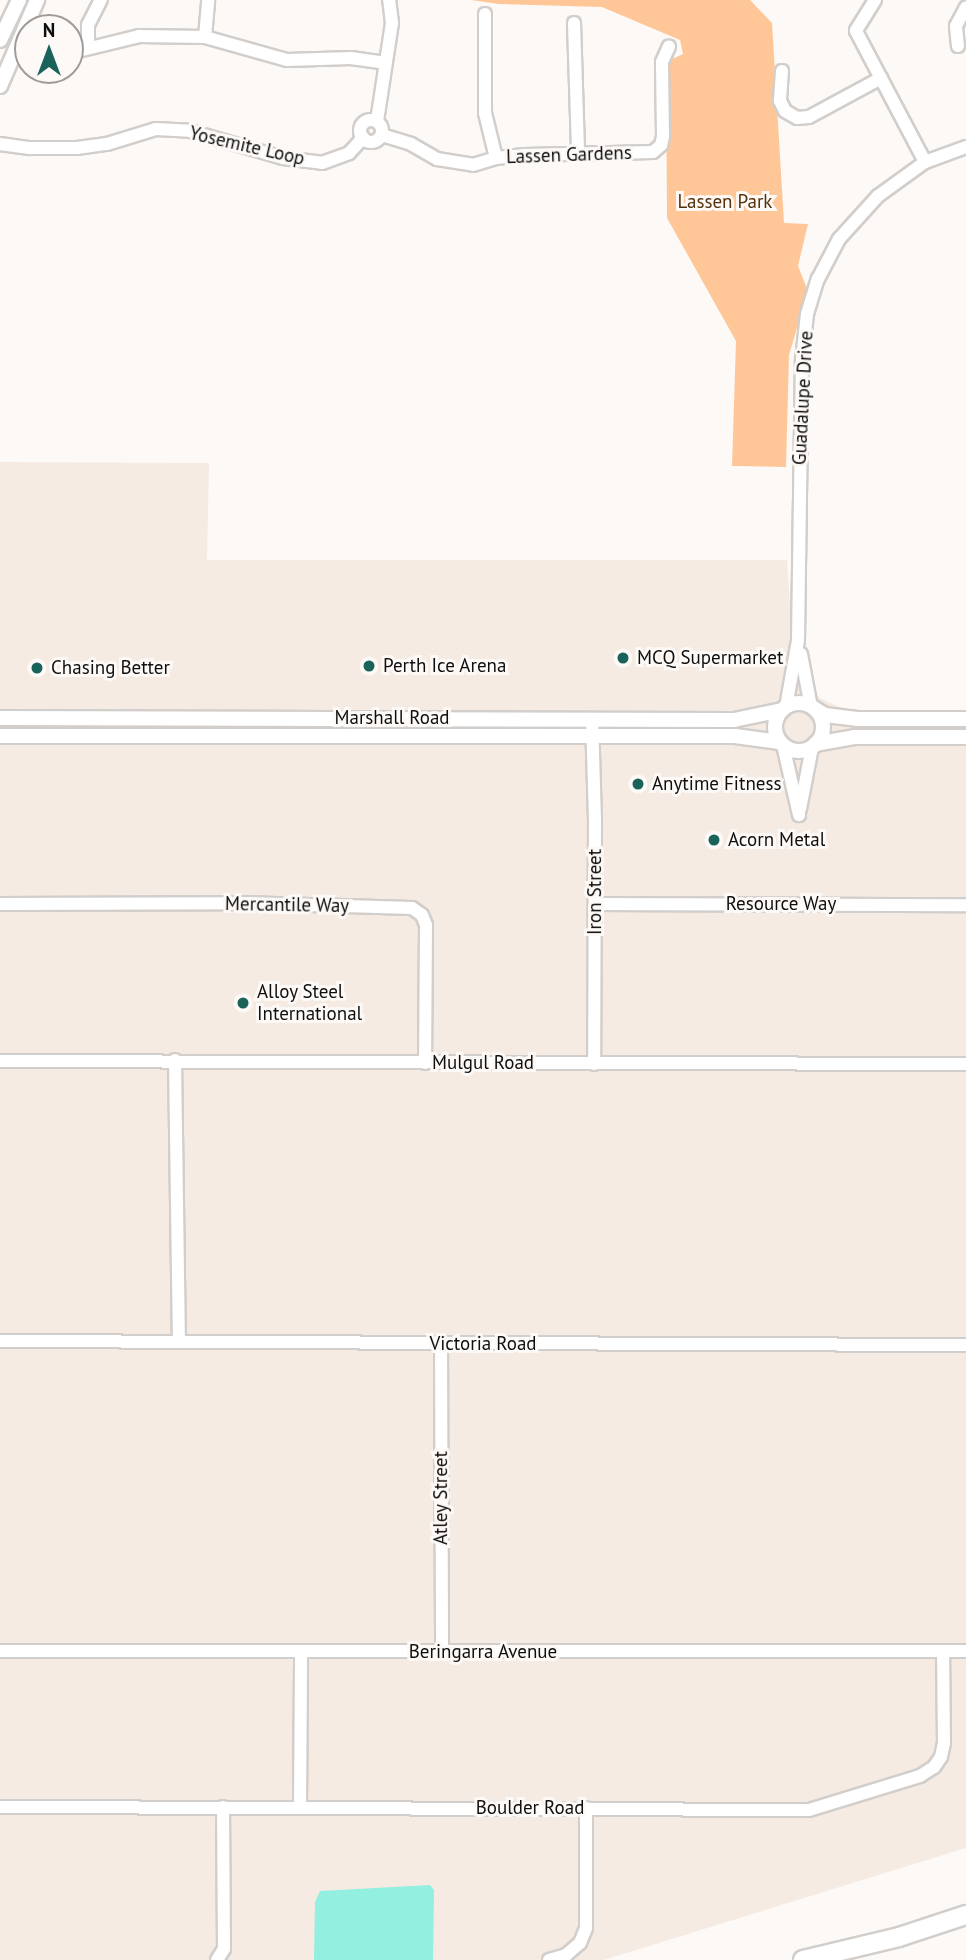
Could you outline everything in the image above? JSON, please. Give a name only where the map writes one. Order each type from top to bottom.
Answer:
[{"type":"highway","points":[[803,1960],[899,1937],[966,1915]]},
{"type":"highway","points":[[827,1960],[966,1929]]},
{"type":"main road","points":[[0,40],[19,0]]},
{"type":"main road","points":[[0,86],[15,45],[37,0]]},
{"type":"main road","points":[[966,719],[857,719],[825,715],[798,704],[784,709],[775,726],[782,744],[799,751],[855,737],[966,737]]},
{"type":"main road","points":[[813,708],[822,720],[823,729],[814,746]]},
{"type":"main road","name":"Marshall Road","points":[[0,719],[734,720],[784,709]]},
{"type":"main road","name":"Marshall Road","points":[[0,736],[735,736],[782,744]]},
{"type":"street","points":[[88,47],[88,25],[102,0]]},
{"type":"street","points":[[205,37],[208,0]]},
{"type":"street","points":[[377,121],[392,23],[389,0]]},
{"type":"street","points":[[876,0],[856,31],[925,162]]},
{"type":"street","points":[[958,46],[956,26],[966,7]]},
{"type":"street","points":[[485,14],[485,113],[496,158]]},
{"type":"street","points":[[573,23],[578,152]]},
{"type":"street","points":[[84,48],[139,36],[205,37],[287,60],[351,58],[386,63]]},
{"type":"street","name":"Lassen Gardens","points":[[382,135],[452,163],[473,165],[496,158],[578,152],[653,152],[661,145],[662,62],[669,46]]},
{"type":"street","points":[[782,71],[780,101],[785,111],[797,118],[809,117],[881,78]]},
{"type":"street","points":[[367,121],[377,121],[381,125],[382,135],[373,141],[363,138],[362,125],[367,121]]},
{"type":"street","name":"Yosemite Loop","points":[[0,144],[30,148],[77,148],[107,144],[156,128],[190,131],[283,158],[321,163],[349,153],[363,138]]},
{"type":"street","name":"Guadalupe Drive","points":[[784,709],[798,640],[802,359],[807,314],[818,279],[844,232],[878,196],[925,162],[966,147]]},
{"type":"street","name":"Guadalupe Drive","points":[[798,640],[813,708]]},
{"type":"street","name":"Iron Street","points":[[592,719],[596,904],[594,1064]]},
{"type":"street","points":[[782,744],[799,815],[814,746]]},
{"type":"street","name":"Mercantile Way","points":[[0,904],[242,904],[412,908],[422,915],[426,925],[425,1063]]},
{"type":"street","name":"Resource Way","points":[[596,904],[966,905]]},
{"type":"street","points":[[175,1060],[179,1340]]},
{"type":"street","name":"Mulgul Road","points":[[0,1061],[966,1064]]},
{"type":"street","name":"Victoria Road","points":[[0,1341],[966,1345]]},
{"type":"street","name":"Atley Street","points":[[441,1344],[442,1652]]},
{"type":"street","name":"Beringarra Avenue","points":[[0,1651],[966,1651]]},
{"type":"street","name":"Boulder Road","points":[[0,1807],[809,1810],[920,1776],[934,1767],[941,1757],[944,1743],[943,1651]]},
{"type":"street","points":[[300,1808],[301,1653]]},
{"type":"street","points":[[217,1960],[224,1949],[223,1807]]},
{"type":"street","points":[[549,1960],[566,1955],[580,1943],[586,1928],[586,1808]]},
{"type":"shaded area","points":[[0,462],[209,463],[207,560],[787,560],[790,605],[805,605],[806,666],[815,696],[851,712],[966,712],[966,1848],[604,1960],[0,1960]]},
{"type":"green space","name":"Lassen Park","points":[[471,0],[750,0],[772,23],[784,223],[808,224],[798,266],[808,291],[789,355],[786,467],[732,466],[736,341],[667,218],[666,62],[683,54],[680,40],[602,7],[499,4]]},
{"type":"water","points":[[430,1885],[434,1890],[433,1960],[314,1960],[315,1902],[320,1891]]},
{"type":"place","name":"MCQ Supermarket","points":[[623,658]]},
{"type":"place","name":"Perth Ice Arena","points":[[369,666]]},
{"type":"place","name":"Chasing Better","points":[[37,668]]},
{"type":"place","name":"Anytime Fitness","points":[[638,784]]},
{"type":"place","name":"Acorn Metal","points":[[714,840]]},
{"type":"place","name":"Alloy Steel International","points":[[243,1003]]}]
